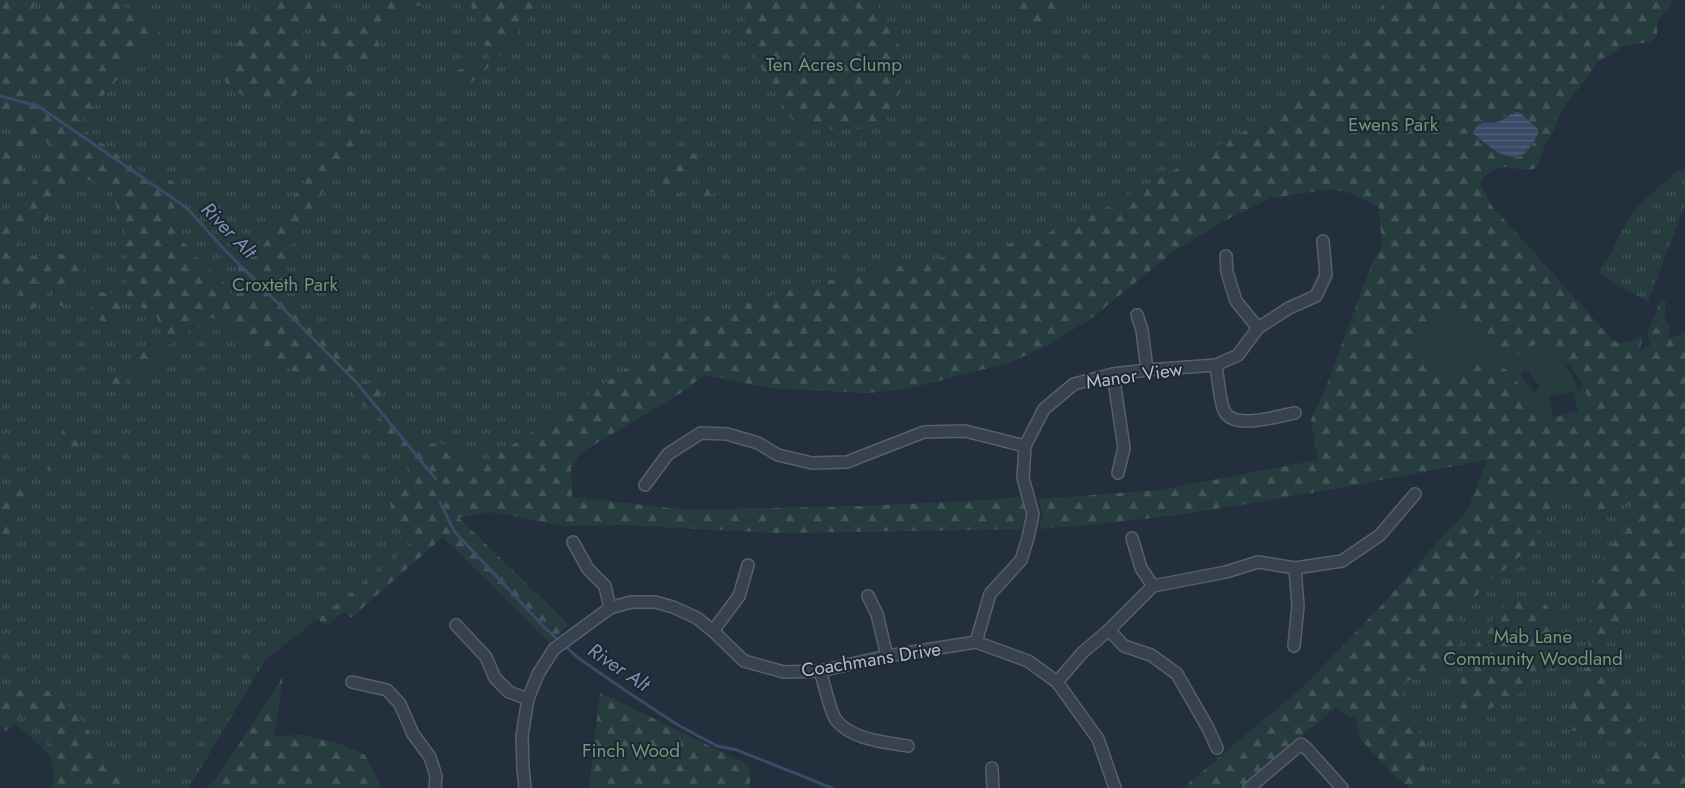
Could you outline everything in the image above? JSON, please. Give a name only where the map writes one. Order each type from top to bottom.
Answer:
[{"type":"street","name":"Manor View","points":[[976,642],[990,594],[1021,560],[1030,530],[1033,514],[1023,478],[1025,446],[1044,409],[1074,384],[1113,374],[1216,364],[1238,355],[1258,328],[1289,308],[1316,296],[1326,275],[1323,241]]},
{"type":"street","points":[[1226,256],[1227,272],[1236,301],[1258,328]]},
{"type":"street","points":[[1137,315],[1142,330],[1147,370]]},
{"type":"street","points":[[1216,364],[1223,410],[1230,418],[1245,422],[1295,413]]},
{"type":"street","points":[[1113,374],[1124,448],[1118,472]]},
{"type":"street","points":[[645,485],[668,454],[701,434],[728,434],[758,443],[778,455],[812,463],[847,462],[924,432],[965,431],[1025,446]]},
{"type":"street","points":[[1057,682],[1083,652],[1109,630],[1153,586],[1226,572],[1258,562],[1295,568],[1342,562],[1380,535],[1415,494]]},
{"type":"street","points":[[1132,538],[1141,568],[1153,586]]},
{"type":"street","points":[[573,542],[588,569],[605,586],[610,608]]},
{"type":"street","points":[[713,631],[739,596],[748,566]]},
{"type":"street","points":[[1294,646],[1298,606],[1295,568]]},
{"type":"street","points":[[868,596],[877,614],[887,656]]},
{"type":"street","name":"Coachmans Drive","points":[[525,788],[522,736],[528,699],[538,674],[554,649],[610,608],[631,602],[655,602],[673,606],[697,618],[744,661],[784,672],[820,671],[887,656],[976,642],[1028,661],[1057,682],[1098,739],[1114,788]]},
{"type":"street","points":[[456,625],[486,657],[495,678],[509,692],[528,699]]},
{"type":"street","points":[[1109,630],[1124,646],[1151,655],[1177,674],[1208,728],[1217,748]]},
{"type":"street","points":[[820,671],[835,719],[849,733],[882,742],[908,746]]},
{"type":"street","points":[[352,682],[387,690],[400,704],[413,734],[430,757],[436,776],[435,788]]},
{"type":"street","points":[[1249,788],[1301,744],[1307,748],[1342,788]]},
{"type":"street","points":[[992,768],[993,788]]},
{"type":"green space","name":"Croxteth Park","points":[[0,0],[1671,0],[1672,4],[1658,21],[1657,34],[1652,41],[1624,46],[1597,62],[1587,78],[1566,103],[1556,121],[1554,130],[1546,143],[1536,168],[1502,167],[1490,172],[1480,184],[1491,205],[1611,338],[1624,343],[1643,334],[1583,392],[1580,391],[1584,384],[1568,364],[1565,364],[1558,357],[1311,420],[1323,395],[1373,261],[1382,248],[1379,207],[1351,193],[1331,189],[1270,198],[1224,221],[1174,251],[1093,317],[1052,343],[1011,362],[911,388],[868,393],[769,388],[705,375],[679,394],[580,453],[571,468],[572,497],[687,510],[864,506],[976,501],[1024,496],[1026,509],[1022,529],[778,533],[623,525],[564,526],[488,512],[446,519],[266,659],[189,788],[50,788],[54,778],[54,769],[45,751],[14,723],[6,731],[0,726]]},
{"type":"green space","points":[[0,0],[38,0],[33,7],[35,11],[41,11],[52,5],[56,0],[113,0],[162,26],[159,32],[77,125],[141,171],[173,181],[178,189],[174,208],[179,237],[206,268],[222,279],[230,294],[235,293],[241,255],[251,255],[347,123],[349,111],[339,97],[342,90],[352,92],[365,114],[362,131],[363,139],[305,218],[293,242],[285,265],[283,285],[291,303],[323,331],[339,352],[358,371],[355,377],[347,379],[340,376],[308,379],[278,362],[241,336],[226,322],[210,317],[200,328],[191,330],[170,346],[164,341],[157,317],[132,302],[126,294],[127,259],[123,224],[111,191],[89,180],[74,178],[65,188],[57,206],[47,220],[21,237],[17,245],[21,254],[33,257],[51,254],[80,256],[84,265],[84,272],[72,284],[70,295],[62,306],[56,304],[52,294],[55,284],[49,280],[39,282],[36,286],[40,300],[33,309],[25,308],[20,303],[19,286],[12,283],[0,286],[0,232],[59,147],[34,137],[24,155],[29,159],[0,206],[0,149],[16,124],[0,116]]},
{"type":"green space","points":[[266,0],[327,0],[334,13],[347,25],[361,23],[393,0],[437,0],[408,9],[376,32],[382,61],[354,67],[325,65],[322,49],[323,28],[307,27],[299,39],[309,67],[314,71],[328,73],[329,84],[316,85],[304,89],[288,103],[268,103],[247,98],[225,82],[225,70],[248,14]]},
{"type":"green space","points":[[469,0],[544,0],[495,61],[473,81],[448,94],[455,71],[490,59]]},
{"type":"green space","name":"Ten Acres Clump","points":[[746,0],[874,0],[897,36],[904,84],[888,116],[861,129],[821,130],[793,121],[759,64],[744,27]]},
{"type":"green space","points":[[998,0],[1076,0],[1058,21],[1052,23],[1026,23]]},
{"type":"green space","name":"Ewens Park","points":[[1385,0],[1671,0],[1672,4],[1658,21],[1657,34],[1652,41],[1624,46],[1597,62],[1587,78],[1566,103],[1556,121],[1554,130],[1546,143],[1536,168],[1502,167],[1490,172],[1480,184],[1491,205],[1611,339],[1624,343],[1643,334],[1640,350],[1651,345],[1647,334],[1660,302],[1663,300],[1666,302],[1664,317],[1670,326],[1668,338],[1685,333],[1685,565],[1657,590],[1598,652],[1590,650],[1588,631],[1595,577],[1602,560],[1613,543],[1639,514],[1635,508],[1616,499],[1604,521],[1598,520],[1583,512],[1567,495],[1567,491],[1558,486],[1546,525],[1537,528],[1535,546],[1512,562],[1496,578],[1487,579],[1477,596],[1459,599],[1458,624],[1462,639],[1458,645],[1442,648],[1436,675],[1422,676],[1407,681],[1401,698],[1406,716],[1418,726],[1420,736],[1429,749],[1429,760],[1423,776],[1425,788],[1410,788],[1394,775],[1360,739],[1356,719],[1335,708],[1239,788],[1183,788],[1306,684],[1380,607],[1468,510],[1487,460],[1320,492],[1208,510],[1152,518],[1039,529],[1042,513],[1039,499],[1159,490],[1318,460],[1311,420],[1323,395],[1373,261],[1382,247],[1379,207],[1351,193],[1331,189],[1270,198],[1224,221],[1174,251],[1093,317],[1052,343],[1011,362],[911,388],[868,393],[769,388],[705,375],[679,394],[580,453],[571,468],[572,497],[687,510],[864,506],[976,501],[1024,496],[1026,509],[1022,529],[778,533],[623,525],[564,526],[488,512],[459,518],[569,625],[549,643],[443,537],[351,618],[345,611],[327,625],[321,623],[319,618],[412,545],[390,504],[393,494],[409,470],[410,463],[408,457],[398,447],[378,439],[374,434],[380,418],[389,415],[396,420],[398,427],[406,437],[425,444],[438,443],[449,446],[467,462],[488,461],[702,318],[800,286],[1035,239],[1100,211],[1302,99],[1371,30]],"holes":[[[1520,113],[1538,129],[1536,138],[1525,154],[1517,157],[1502,154],[1473,133],[1482,123],[1494,123],[1510,114]],[[1454,308],[1496,355],[1506,360],[1558,357],[1565,364],[1568,364],[1584,384],[1580,391],[1583,392],[1595,409],[1550,418],[1507,370],[1487,358],[1451,383]]]},
{"type":"green space","points":[[690,152],[702,157],[703,164],[678,173],[673,182],[673,190],[686,200],[697,192],[700,178],[703,175],[711,177],[719,185],[717,192],[682,209],[651,191],[657,176]]},
{"type":"green space","points":[[1685,168],[1685,205],[1648,301],[1615,284],[1598,271],[1608,259],[1629,217],[1640,204],[1675,173]]},
{"type":"green space","points":[[94,291],[122,295],[121,319],[112,325],[103,323],[91,310],[91,300]]},
{"type":"green space","points":[[1454,308],[1496,355],[1506,360],[1542,341],[1564,363],[1576,383],[1578,391],[1586,393],[1595,409],[1550,418],[1507,370],[1487,358],[1451,383],[1413,340]],"holes":[[[1526,369],[1540,387],[1534,392],[1520,374]],[[1573,391],[1578,411],[1553,417],[1549,397]]]},
{"type":"green space","points":[[163,350],[165,353],[151,370],[140,374],[136,367],[143,351]]},
{"type":"green space","points":[[114,375],[126,376],[125,386],[120,394],[115,393],[110,386],[109,382]]},
{"type":"green space","points":[[364,382],[377,386],[381,390],[383,398],[373,411],[351,399],[355,388]]},
{"type":"green space","points":[[72,422],[76,422],[81,441],[77,454],[60,442],[60,434]]},
{"type":"green space","points":[[59,459],[65,460],[63,469],[57,475],[50,477],[48,465]]},
{"type":"green space","name":"Mab Lane Community Woodland","points":[[1487,460],[1552,482],[1568,491],[1567,495],[1586,515],[1597,520],[1609,516],[1616,499],[1635,508],[1685,559],[1685,788],[1410,788],[1394,775],[1360,739],[1356,719],[1342,713],[1306,684],[1380,607],[1468,510]]},
{"type":"green space","points":[[35,483],[39,485],[34,500],[15,518],[13,533],[7,546],[0,552],[0,504],[12,488],[23,484]]},
{"type":"green space","points":[[1525,598],[1541,602],[1550,610],[1557,626],[1558,633],[1555,644],[1526,690],[1474,717],[1462,712],[1457,696],[1458,684],[1472,653],[1498,611],[1509,604]]},
{"type":"green space","points":[[1589,665],[1594,666],[1604,675],[1642,718],[1642,723],[1626,737],[1605,739],[1563,728],[1582,672]]},
{"type":"green space","points":[[283,677],[274,736],[303,735],[341,744],[365,755],[382,788],[207,788],[220,773]]},
{"type":"green space","points":[[0,686],[7,690],[50,691],[59,696],[76,713],[107,756],[119,764],[131,778],[144,788],[56,788],[52,763],[46,750],[52,747],[40,728],[23,713],[6,731],[0,726]]},
{"type":"green space","name":"Finch Wood","points":[[600,692],[750,766],[750,788],[589,788]]},
{"type":"green space","points":[[1649,742],[1657,745],[1685,773],[1685,788],[1589,788],[1605,775],[1624,753],[1634,753]]},
{"type":"water","points":[[1517,112],[1538,129],[1536,138],[1524,154],[1517,157],[1509,157],[1486,144],[1473,133],[1481,123],[1498,122]]},
{"type":"waterway","name":"River Alt","points":[[0,96],[38,106],[187,208],[222,247],[357,383],[436,479]]},
{"type":"waterway","name":"River Alt","points":[[440,502],[454,531],[559,641]]},
{"type":"waterway","name":"River Alt","points":[[564,645],[577,657],[626,691],[678,725],[717,746],[737,750],[832,788]]}]
